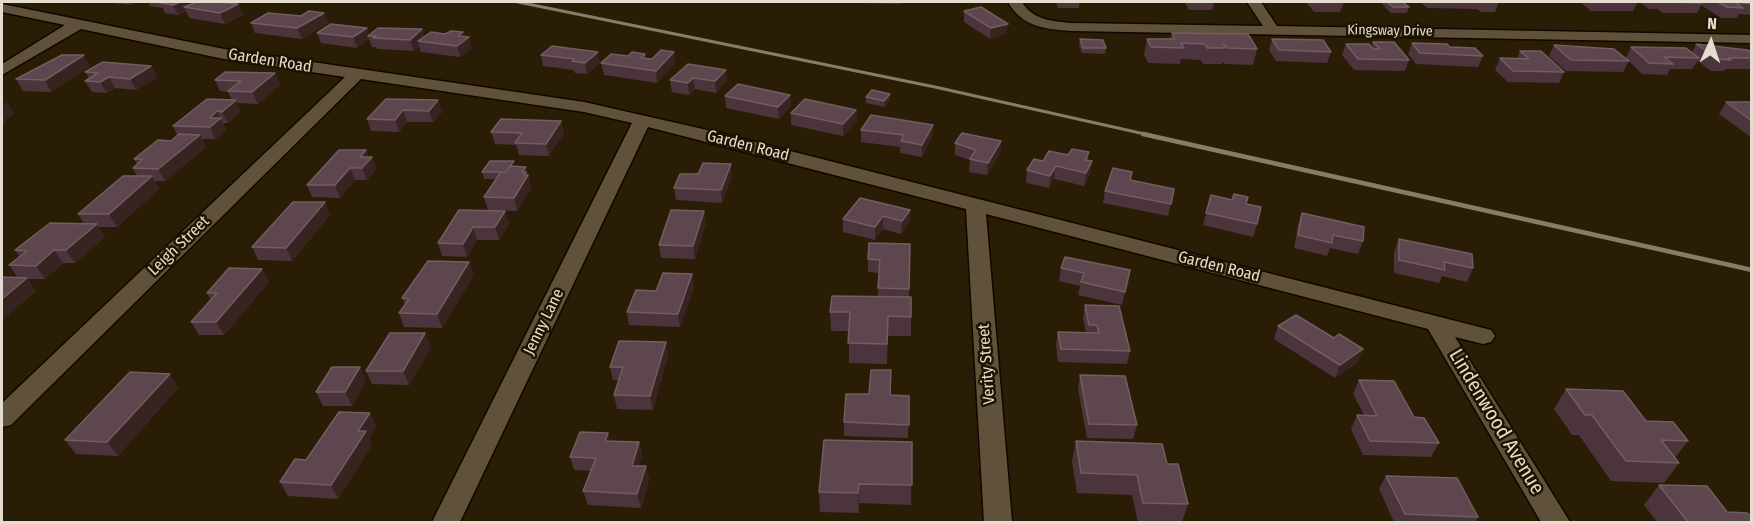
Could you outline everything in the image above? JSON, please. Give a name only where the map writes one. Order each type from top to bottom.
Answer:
[{"type":"street","name":"Kingsway Drive","points":[[1015,2],[1029,20],[1071,27],[1751,39]]},
{"type":"street","points":[[1254,2],[1272,29]]},
{"type":"street","name":"Garden Road","points":[[2,8],[225,54],[584,107],[1436,322],[1483,336]]},
{"type":"street","points":[[2,70],[78,24]]},
{"type":"street","name":"Leigh Street","points":[[2,418],[357,74]]},
{"type":"street","name":"Jenny Lane","points":[[446,522],[642,121]]},
{"type":"street","name":"Verity Street","points":[[976,205],[998,522]]},
{"type":"street","name":"Lindenwood Avenue","points":[[1436,322],[1556,522]]},
{"type":"building","points":[[180,2],[173,5],[160,3]]},
{"type":"building","points":[[197,2],[238,4],[220,13],[184,7]]},
{"type":"building","points":[[1387,2],[1403,2],[1409,7],[1393,7]]},
{"type":"building","points":[[1718,2],[1735,2],[1743,8],[1727,7]]},
{"type":"building","points":[[981,7],[1008,24],[991,28],[964,11]]},
{"type":"building","points":[[309,11],[324,13],[297,28],[251,23],[268,13],[301,16]]},
{"type":"building","points":[[331,24],[367,28],[353,37],[317,33]]},
{"type":"building","points":[[378,28],[422,29],[410,40],[368,36]]},
{"type":"building","points":[[451,31],[463,32],[458,36],[469,37],[457,46],[418,41],[431,32],[445,34]]},
{"type":"building","points":[[1172,33],[1248,34],[1257,49],[1228,48],[1223,44],[1225,48],[1207,48],[1205,44],[1181,43],[1184,48],[1151,47],[1147,39],[1175,39]]},
{"type":"building","points":[[1080,39],[1103,40],[1106,48],[1083,48]]},
{"type":"building","points":[[1272,39],[1323,40],[1331,52],[1279,50]]},
{"type":"building","points":[[1373,42],[1394,42],[1409,60],[1358,59],[1346,44],[1369,44],[1373,49],[1380,49]]},
{"type":"building","points":[[1412,43],[1475,48],[1483,56],[1420,53]]},
{"type":"building","points":[[1696,44],[1747,50],[1752,52],[1752,58],[1718,59]]},
{"type":"building","points":[[1554,45],[1614,49],[1629,61],[1571,60]]},
{"type":"building","points":[[552,46],[598,52],[585,63],[572,61],[575,59],[541,55]]},
{"type":"building","points":[[1631,47],[1686,48],[1699,58],[1664,57],[1673,64],[1649,63]]},
{"type":"building","points":[[661,50],[674,52],[656,71],[601,63],[611,54],[628,56],[632,52],[645,54],[641,58],[652,59]]},
{"type":"building","points":[[1520,51],[1541,51],[1564,72],[1513,71],[1500,58],[1529,59]]},
{"type":"building","points":[[62,55],[84,55],[45,80],[16,79]]},
{"type":"building","points":[[103,62],[151,66],[130,79],[109,77],[100,82],[85,81],[98,73],[85,72]]},
{"type":"building","points":[[688,64],[726,70],[715,81],[693,78],[688,83],[670,80]]},
{"type":"building","points":[[225,72],[275,73],[252,92],[228,91],[241,81],[215,80]]},
{"type":"building","points":[[738,84],[790,95],[778,107],[725,96]]},
{"type":"building","points":[[872,90],[890,94],[884,101],[866,97]]},
{"type":"building","points":[[207,99],[236,100],[222,112],[217,111],[210,118],[221,118],[210,127],[173,126]]},
{"type":"building","points":[[386,99],[438,100],[429,111],[403,110],[395,120],[367,119]]},
{"type":"building","points":[[805,99],[856,110],[843,124],[791,113]]},
{"type":"building","points":[[1726,102],[1752,102],[1752,121]]},
{"type":"building","points":[[871,115],[933,125],[922,145],[901,141],[904,135],[861,130]]},
{"type":"building","points":[[501,119],[561,121],[546,144],[515,143],[522,133],[491,132]]},
{"type":"building","points":[[962,133],[1001,141],[988,163],[970,159],[976,150],[955,143]]},
{"type":"building","points":[[179,134],[200,135],[158,169],[133,168],[143,159],[134,159],[158,140],[171,141]]},
{"type":"building","points":[[1072,149],[1089,152],[1085,160],[1092,161],[1086,173],[1056,166],[1050,176],[1027,170],[1034,159],[1043,161],[1049,151],[1068,155]]},
{"type":"building","points":[[339,150],[366,150],[360,157],[372,157],[362,168],[350,168],[335,185],[307,185]]},
{"type":"building","points":[[490,161],[514,161],[506,172],[482,172]]},
{"type":"building","points":[[703,163],[731,164],[721,190],[674,188],[680,174],[698,174]]},
{"type":"building","points":[[510,166],[526,167],[522,172],[528,175],[514,198],[484,197],[501,172],[506,172]]},
{"type":"building","points":[[1113,168],[1132,172],[1130,180],[1174,189],[1171,204],[1105,191]]},
{"type":"building","points":[[123,176],[152,176],[109,214],[78,214]]},
{"type":"building","points":[[1234,194],[1248,197],[1246,204],[1261,207],[1257,224],[1206,213],[1211,195],[1232,200]]},
{"type":"building","points":[[860,198],[910,210],[902,221],[883,216],[875,227],[843,219]]},
{"type":"building","points":[[293,202],[325,202],[286,248],[252,247]]},
{"type":"building","points":[[459,210],[505,211],[495,227],[473,227],[463,244],[438,243]]},
{"type":"building","points":[[671,210],[704,211],[693,246],[659,245]]},
{"type":"building","points":[[1302,213],[1364,227],[1363,241],[1333,235],[1332,243],[1298,235]]},
{"type":"building","points":[[50,223],[97,224],[66,250],[54,250],[36,266],[9,265],[27,251],[15,250]]},
{"type":"building","points":[[1399,239],[1472,254],[1473,268],[1444,262],[1445,270],[1399,260]]},
{"type":"building","points":[[869,243],[910,244],[909,289],[878,288],[880,260],[868,259]]},
{"type":"building","points":[[1065,257],[1130,270],[1125,292],[1081,282],[1084,273],[1061,268]]},
{"type":"building","points":[[428,261],[469,262],[437,314],[399,313],[409,299],[402,298]]},
{"type":"building","points":[[229,268],[262,269],[216,322],[191,322],[217,293],[207,293]]},
{"type":"building","points":[[663,273],[692,274],[678,314],[627,312],[636,290],[656,291]]},
{"type":"building","points":[[2,277],[27,278],[2,299]]},
{"type":"building","points":[[832,296],[911,297],[911,317],[888,316],[887,344],[848,343],[850,312],[830,312]]},
{"type":"building","points":[[1085,305],[1119,306],[1130,351],[1061,349],[1058,332],[1099,333],[1097,325],[1089,325]]},
{"type":"building","points":[[1296,315],[1334,338],[1339,334],[1363,349],[1340,365],[1278,326]]},
{"type":"building","points":[[390,333],[425,333],[403,371],[366,371]]},
{"type":"building","points":[[619,341],[666,342],[650,396],[614,395],[623,367],[610,367]]},
{"type":"building","points":[[332,367],[360,367],[345,392],[316,392]]},
{"type":"building","points":[[871,370],[891,370],[890,395],[909,396],[909,425],[844,422],[846,394],[869,394]]},
{"type":"building","points":[[130,372],[170,374],[107,442],[65,440]]},
{"type":"building","points":[[1080,375],[1125,376],[1137,425],[1089,424]]},
{"type":"building","points":[[1359,380],[1394,381],[1414,417],[1424,418],[1439,443],[1370,441],[1357,415],[1377,416]]},
{"type":"building","points":[[1566,389],[1623,391],[1646,421],[1673,422],[1688,441],[1661,440],[1679,463],[1626,461],[1592,415],[1585,415]]},
{"type":"building","points":[[339,412],[370,413],[358,431],[366,431],[331,485],[280,482],[295,459],[306,460]]},
{"type":"building","points":[[580,432],[608,433],[605,441],[639,442],[632,466],[646,466],[637,494],[583,491],[596,458],[570,457]]},
{"type":"building","points":[[824,440],[912,442],[912,485],[859,484],[858,493],[819,492]]},
{"type":"building","points":[[1076,441],[1162,444],[1167,464],[1178,464],[1188,504],[1143,503],[1137,475],[1081,473]]},
{"type":"building","points":[[1386,476],[1457,478],[1478,517],[1405,514]]},
{"type":"building","points":[[1659,485],[1707,486],[1727,512],[1747,513],[1752,517],[1752,522],[1688,522]]},
{"type":"railway","points":[[518,2],[935,87],[1149,135]]},
{"type":"railway","points":[[1143,134],[1752,270]]}]
